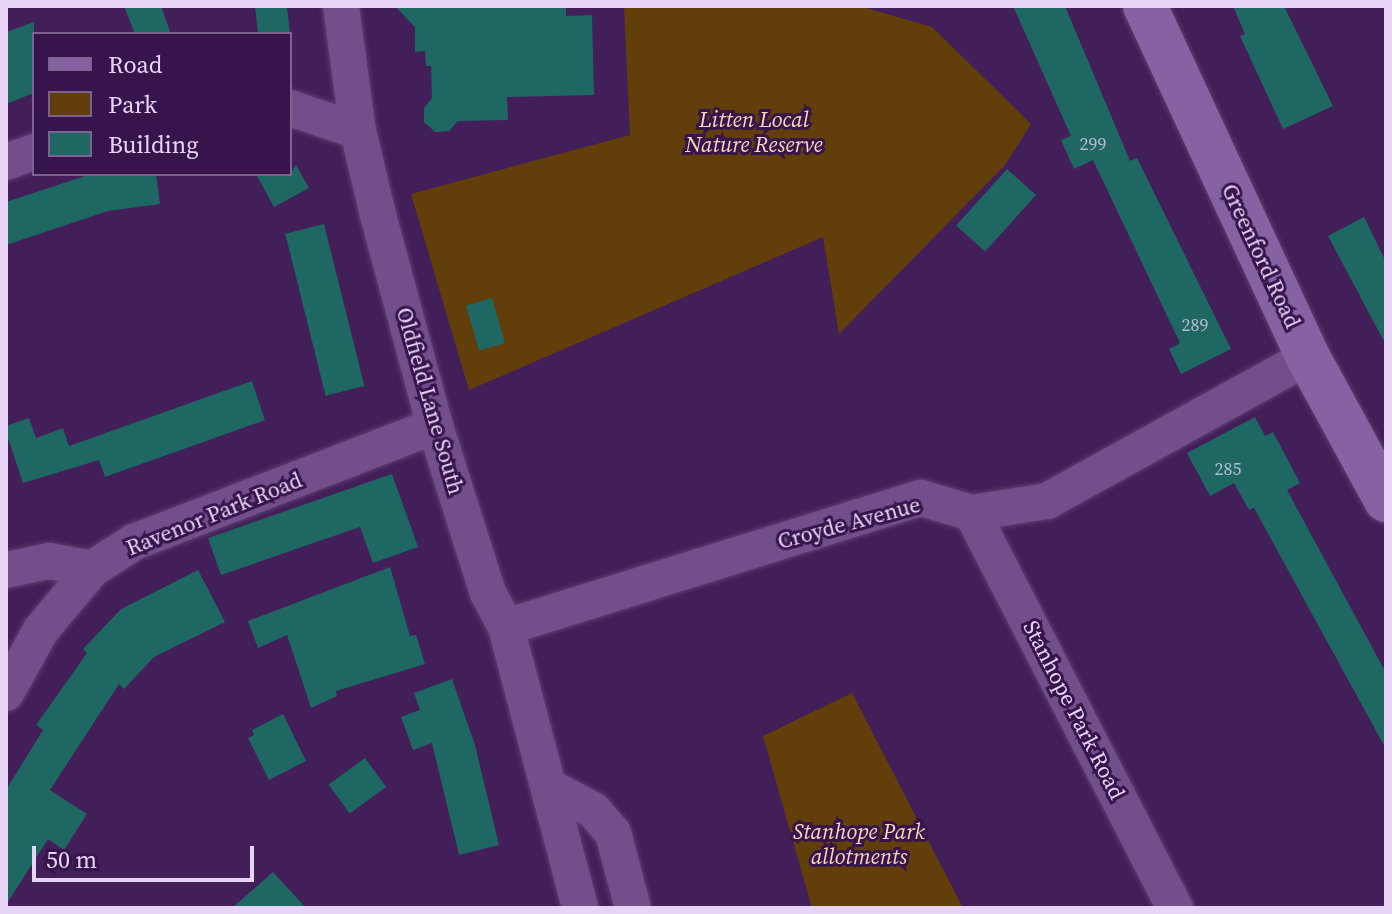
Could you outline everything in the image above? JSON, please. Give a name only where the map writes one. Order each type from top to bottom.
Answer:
[{"type":"main road","name":"Greenford Road","points":[[1145,6],[1308,357],[1386,500]]},
{"type":"street","name":"Oldfield Lane South","points":[[341,6],[358,131],[435,426],[488,593],[506,627],[551,788],[580,908]]},
{"type":"street","points":[[292,109],[358,131]]},
{"type":"street","points":[[6,162],[32,153]]},
{"type":"street","name":"Croyde Avenue","points":[[506,627],[921,498],[972,513],[1047,501],[1308,357]]},
{"type":"street","name":"Ravenor Park Road","points":[[6,693],[41,630],[92,569],[134,542],[435,426]]},
{"type":"street","name":"Stanhope Park Road","points":[[972,513],[1175,908]]},
{"type":"street","points":[[6,570],[49,561],[92,569]]},
{"type":"street","points":[[551,788],[593,810],[613,833],[633,908]]},
{"type":"green space","name":"Litten Local Nature Reserve","points":[[624,6],[859,6],[932,27],[1031,124],[1005,165],[839,334],[823,237],[469,390],[411,194],[630,135]]},
{"type":"green space","name":"Stanhope Park allotments","points":[[852,693],[963,908],[812,908],[763,736]]},
{"type":"building","points":[[124,6],[161,6],[170,32],[134,32]]},
{"type":"building","points":[[255,6],[287,6],[290,32],[258,32]]},
{"type":"building","points":[[395,6],[566,6],[566,16],[592,15],[594,95],[507,97],[508,120],[458,121],[449,131],[435,132],[424,122],[424,108],[432,98],[431,66],[426,66],[425,51],[415,52],[415,27]]},
{"type":"building","points":[[1013,6],[1065,6],[1130,161],[1137,158],[1231,349],[1181,374],[1169,349],[1180,343],[1093,160],[1074,169],[1061,140],[1071,136]]},
{"type":"building","points":[[1233,6],[1284,6],[1333,106],[1283,129],[1240,36],[1245,34]]},
{"type":"building","points":[[34,22],[32,94],[6,104],[6,32]]},
{"type":"building","points":[[296,165],[309,188],[274,207],[257,176],[292,176]]},
{"type":"building","points":[[1007,169],[1036,195],[985,252],[956,225]]},
{"type":"building","points":[[85,176],[156,176],[160,204],[108,211],[6,245],[6,202]]},
{"type":"building","points":[[1364,217],[1386,262],[1386,345],[1328,236]]},
{"type":"building","points":[[324,224],[364,386],[326,396],[285,234]]},
{"type":"building","points":[[492,298],[505,343],[479,351],[466,305]]},
{"type":"building","points":[[252,381],[265,420],[105,477],[99,460],[23,483],[6,432],[6,426],[29,418],[36,438],[63,428],[69,446]]},
{"type":"building","points":[[1255,417],[1265,436],[1273,432],[1300,483],[1287,490],[1386,673],[1386,749],[1254,508],[1249,510],[1234,483],[1210,496],[1187,453]]},
{"type":"building","points":[[392,474],[418,547],[373,563],[360,527],[221,575],[208,538]]},
{"type":"building","points":[[390,567],[410,636],[416,635],[425,664],[336,691],[337,696],[311,708],[287,635],[258,648],[248,621]]},
{"type":"building","points":[[198,570],[225,622],[154,657],[124,689],[119,684],[50,790],[87,814],[64,850],[48,839],[6,905],[6,790],[43,730],[36,725],[87,653],[83,649],[121,609]]},
{"type":"building","points":[[452,679],[475,745],[499,845],[459,855],[432,743],[413,750],[401,717],[420,710],[414,693]]},
{"type":"building","points":[[283,714],[306,761],[269,780],[248,738],[254,735],[252,730]]},
{"type":"building","points":[[365,758],[386,787],[350,814],[329,784]]},
{"type":"building","points":[[273,872],[306,908],[232,908]]}]
